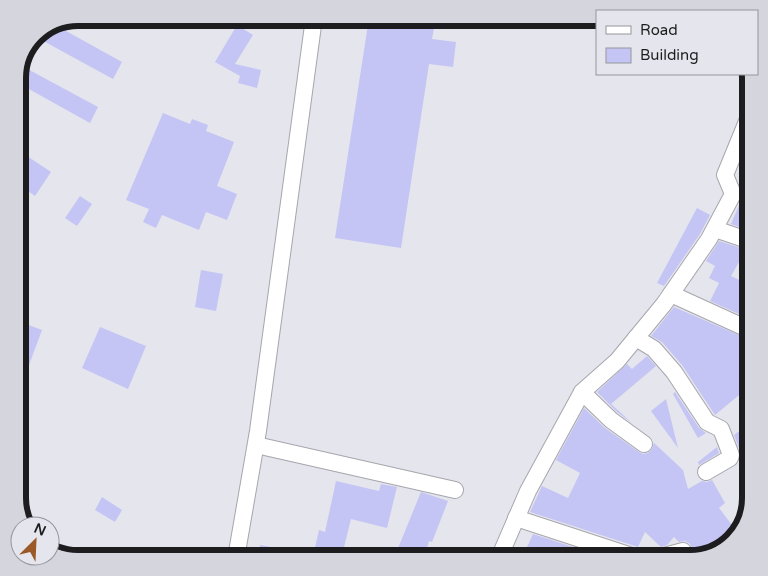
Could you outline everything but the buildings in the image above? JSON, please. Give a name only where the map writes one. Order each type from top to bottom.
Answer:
[{"type":"street","points":[[237,550],[256,445],[313,26]]},
{"type":"street","points":[[502,550],[528,491],[582,392],[617,362],[671,294],[715,229],[733,194],[725,175],[742,141]]},
{"type":"street","points":[[715,229],[742,238]]},
{"type":"street","points":[[671,294],[742,326]]},
{"type":"street","points":[[636,338],[654,349],[674,372],[706,422],[721,429],[731,455],[730,458],[706,472]]},
{"type":"street","points":[[582,392],[610,420],[644,444]]},
{"type":"street","points":[[256,445],[455,490]]},
{"type":"street","points":[[516,518],[614,550]]}]
